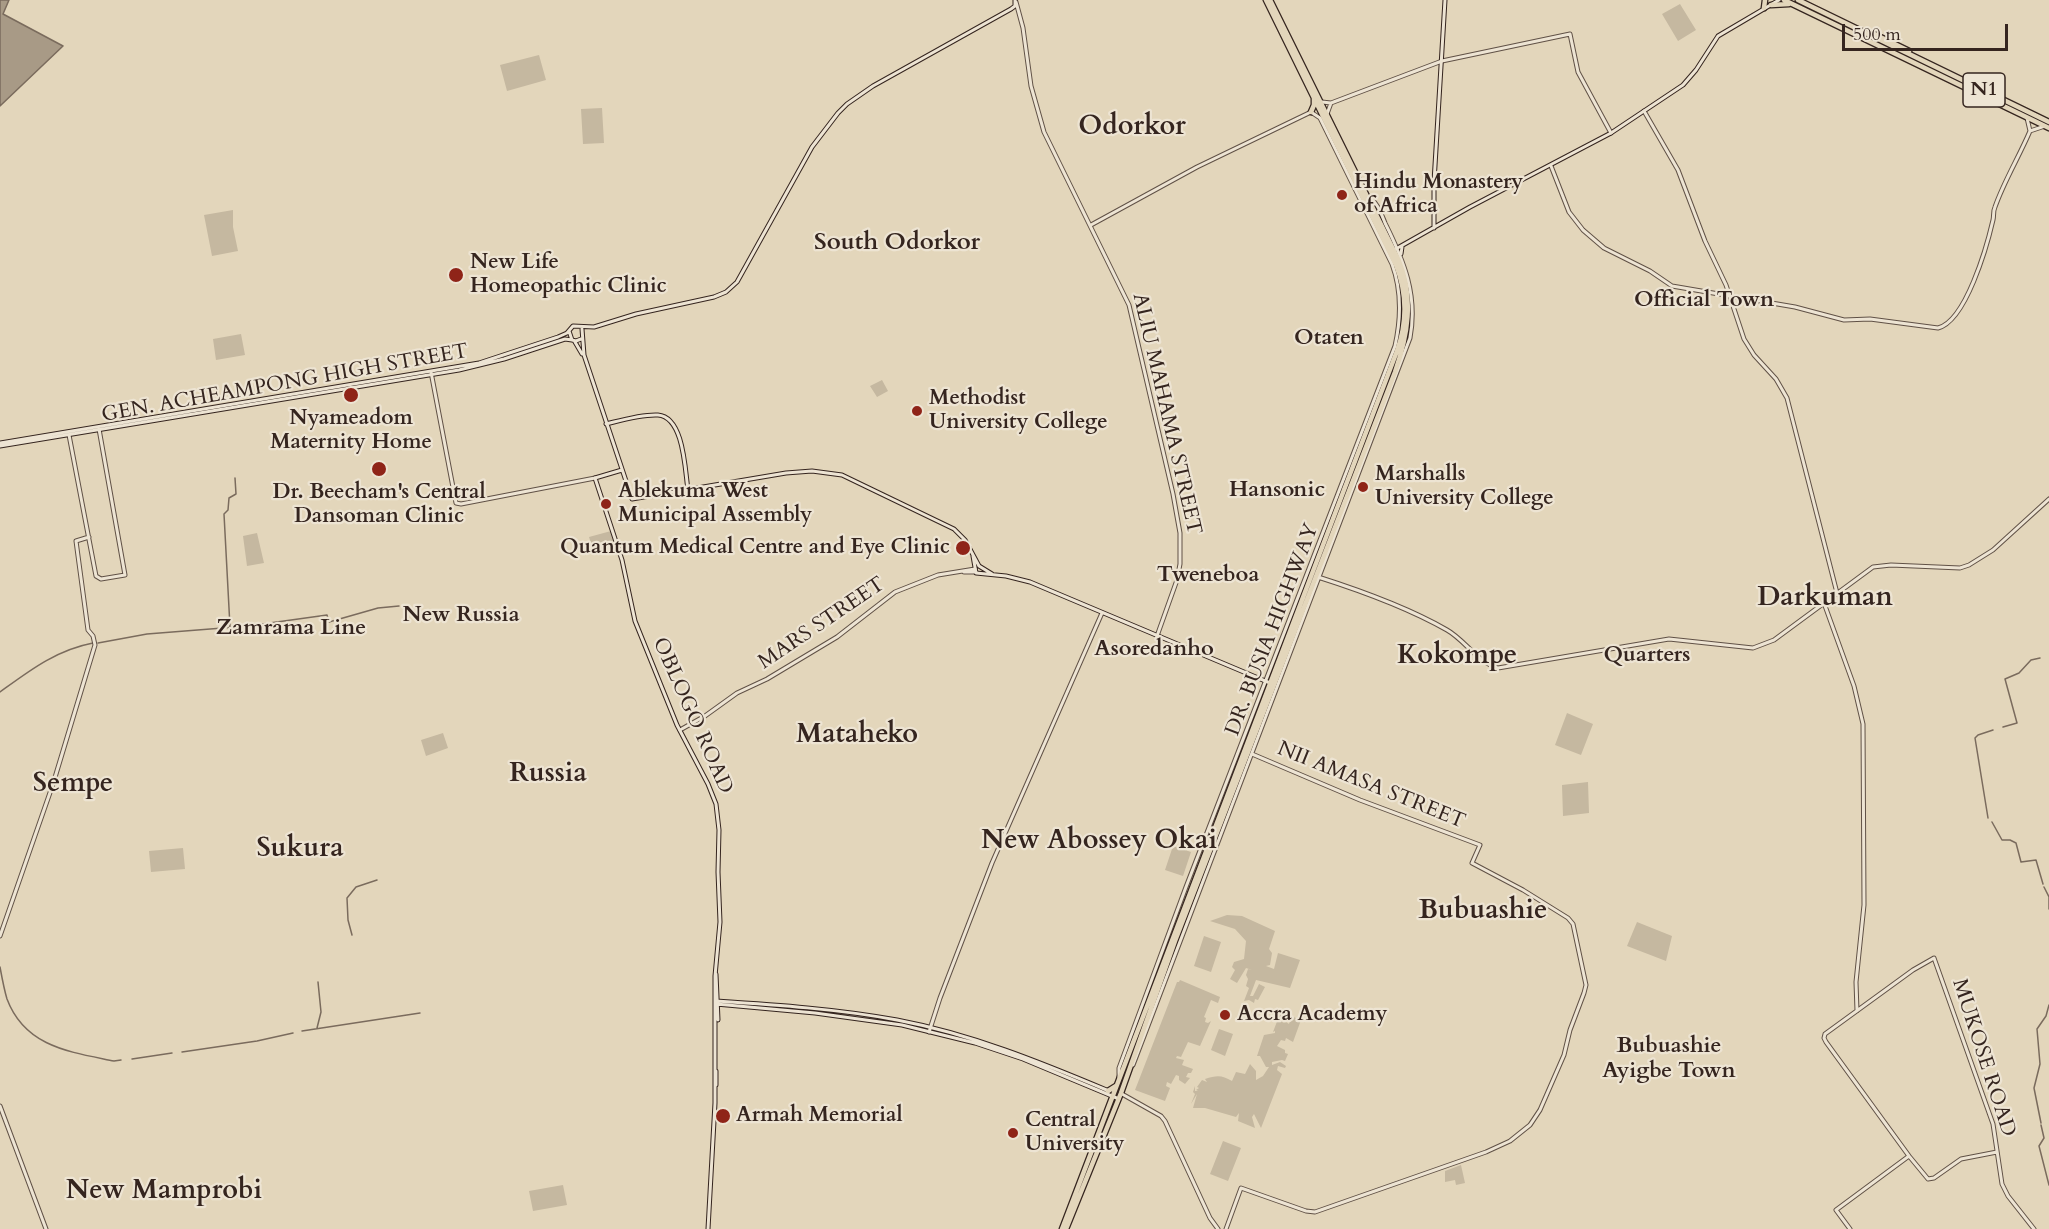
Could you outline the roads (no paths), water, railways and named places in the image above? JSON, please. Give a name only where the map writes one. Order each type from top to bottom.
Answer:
[{"type":"highway","name":"DR. BUSIA HIGHWAY","points":[[1268,0],[1353,180],[1394,251],[1401,278],[1405,310],[1400,344],[1385,376],[1361,452]]},
{"type":"highway","name":"DR. BUSIA HIGHWAY","points":[[1064,1229],[1116,1096],[1126,1077],[1153,995],[1236,766],[1270,683],[1280,675],[1297,633],[1343,500],[1409,331],[1408,298],[1403,273],[1394,251],[1322,102],[1268,0]]},
{"type":"highway","points":[[1764,8],[1765,0]]},
{"type":"highway","name":"N1","points":[[1784,0],[1812,7],[1862,31],[1879,35],[1918,58],[2048,125]]},
{"type":"highway","points":[[1805,0],[1812,7]]},
{"type":"highway","points":[[1771,5],[1796,2]]},
{"type":"highway","name":"N1","points":[[1796,2],[2048,125]]},
{"type":"highway","points":[[1311,112],[1314,96]]},
{"type":"highway","name":"DR. BUSIA HIGHWAY","points":[[1153,995],[1307,585],[1315,577],[1325,541],[1343,500]]},
{"type":"highway","points":[[1294,609],[1307,585]]},
{"type":"highway","points":[[1175,941],[1185,928]]},
{"type":"highway","name":"DR. BUSIA HIGHWAY","points":[[1064,1229],[1107,1127],[1117,1084],[1131,1042],[1147,1012]]},
{"type":"highway","points":[[1107,1092],[1116,1096],[1124,1065]]},
{"type":"highway","points":[[1107,1092],[1114,1089],[1117,1084]]},
{"type":"street","points":[[1434,228],[1434,182],[1445,0]]},
{"type":"street","points":[[1394,251],[1611,134],[1689,79],[1718,36],[1777,0]]},
{"type":"street","points":[[1764,8],[1777,0]]},
{"type":"street","points":[[584,355],[569,336],[569,331],[573,326],[594,327],[632,315],[726,292],[737,282],[812,147],[838,113],[873,86],[1015,4]]},
{"type":"street","name":"ALIU MAHAMA STREET","points":[[1015,4],[1036,110],[1044,132],[1130,305],[1180,532],[1181,557],[1177,580],[1157,636]]},
{"type":"street","points":[[1322,102],[1331,103],[1442,61],[1570,34],[1578,72],[1611,134]]},
{"type":"street","points":[[1327,114],[1331,103]]},
{"type":"street","points":[[1644,111],[1678,170],[1749,348],[1776,379],[1789,403],[1837,593]]},
{"type":"street","points":[[1090,225],[1197,167],[1311,112],[1320,118],[1353,180]]},
{"type":"street","points":[[1551,166],[1571,216],[1583,230],[1601,246],[1654,273],[1672,286],[1795,307],[1844,320],[1870,319],[1935,328],[1948,324],[1967,299],[1998,199],[2030,131],[2026,116]]},
{"type":"street","points":[[2030,131],[2048,125]]},
{"type":"street","name":"DR. BUSIA HIGHWAY","points":[[1270,683],[1294,609],[1385,376],[1398,332],[1399,289],[1392,264],[1353,180]]},
{"type":"street","points":[[1401,255],[1403,246]]},
{"type":"street","name":"DR. BUSIA HIGHWAY","points":[[1315,577],[1398,373],[1409,331],[1412,292],[1401,255],[1394,251]]},
{"type":"street","points":[[581,327],[584,355],[632,499],[800,471],[834,473],[954,529],[961,535],[978,569]]},
{"type":"street","points":[[573,340],[583,337],[594,327]]},
{"type":"street","name":"GEN. ACHEAMPONG HIGH STREET","points":[[431,373],[494,359],[569,331]]},
{"type":"street","name":"GEN. ACHEAMPONG HIGH STREET","points":[[0,444],[481,365],[565,339],[573,340]]},
{"type":"street","points":[[431,373],[456,503],[528,492],[622,470]]},
{"type":"street","points":[[606,424],[656,415],[661,415],[672,422],[678,433],[688,490]]},
{"type":"street","points":[[69,435],[98,578],[106,579],[124,575],[99,429]]},
{"type":"street","name":"GEN. ACHEAMPONG HIGH STREET","points":[[0,444],[99,429]]},
{"type":"street","name":"OBLOGO ROAD","points":[[595,478],[622,560],[635,621],[680,730],[708,784],[716,804],[720,830],[715,1090],[708,1229]]},
{"type":"street","points":[[1315,577],[1345,586],[1438,625],[1460,639],[1487,664],[1498,668],[1669,639],[1757,647],[1774,640],[1858,577],[1878,566],[1960,568],[1973,564],[1993,550],[2049,499]]},
{"type":"street","points":[[0,936],[55,776],[94,643],[93,636],[88,630],[76,541],[89,537]]},
{"type":"street","name":"MARS STREET","points":[[680,730],[705,716],[737,693],[767,679],[837,637],[895,592],[930,578],[978,569],[1027,581],[1270,683]]},
{"type":"street","points":[[1824,603],[1862,713],[1864,915],[1856,982],[1857,1011],[1824,1036],[1826,1042],[1909,1156],[1929,1179],[1957,1160],[1997,1152]]},
{"type":"street","points":[[930,1030],[1001,840],[1102,613]]},
{"type":"street","name":"DR. BUSIA HIGHWAY","points":[[1126,1077],[1131,1070],[1280,675]]},
{"type":"street","name":"NII AMASA STREET","points":[[1226,1228],[1241,1188],[1312,1212],[1324,1210],[1500,1146],[1519,1135],[1530,1125],[1540,1110],[1564,1054],[1586,986],[1573,924],[1568,918],[1523,890],[1472,863],[1480,845],[1360,800],[1252,754]]},
{"type":"street","name":"DR. BUSIA HIGHWAY","points":[[1119,1077],[1118,1071],[1131,1042],[1186,887],[1236,766]]},
{"type":"street","name":"MUKOSE ROAD","points":[[1857,1011],[1913,970],[1934,958],[1991,1119],[2001,1180],[2005,1191],[2034,1229]]},
{"type":"street","points":[[717,1003],[853,1013],[900,1021],[1023,1059],[1126,1098],[1161,1116],[1165,1121],[1210,1218],[1218,1229]]},
{"type":"street","points":[[0,1106],[46,1229]]},
{"type":"street","points":[[1850,1229],[1836,1210],[1909,1156]]},
{"type":"waterway","points":[[230,627],[224,514],[228,510],[229,498],[236,494],[235,478]]},
{"type":"waterway","points":[[98,643],[147,634],[248,626],[327,615],[329,622],[378,608],[399,606]]},
{"type":"waterway","points":[[0,692],[55,656],[93,643]]},
{"type":"waterway","points":[[2003,727],[2017,723],[2005,679],[2019,673],[2031,660],[2040,658]]},
{"type":"waterway","points":[[1988,818],[1975,738],[1993,730]]},
{"type":"waterway","points":[[1992,822],[2002,840],[2016,843],[2021,862],[2036,860],[2043,884]]},
{"type":"waterway","points":[[352,935],[348,920],[347,898],[356,887],[377,880]]},
{"type":"waterway","points":[[2044,887],[2049,897],[2049,909]]},
{"type":"waterway","points":[[0,967],[7,999],[25,1028],[51,1045],[81,1054],[114,1061],[121,1060]]},
{"type":"waterway","points":[[317,1028],[321,1012],[318,982]]},
{"type":"waterway","points":[[2041,1123],[2034,1088],[2040,1064],[2037,1029],[2046,1016],[2049,1005]]},
{"type":"waterway","points":[[302,1031],[420,1013]]},
{"type":"waterway","points":[[182,1052],[257,1041],[293,1033]]},
{"type":"waterway","points":[[132,1059],[172,1053]]},
{"type":"waterway","points":[[2041,1125],[2044,1138],[2039,1146],[2049,1185]]},
{"type":"place","name":"Hindu Monastery of Africa","points":[[1342,195]]},
{"type":"place","name":"New Life Homeopathic Clinic","points":[[456,275]]},
{"type":"place","name":"Nyameadom Maternity Home","points":[[351,395]]},
{"type":"place","name":"Methodist University College","points":[[917,411]]},
{"type":"place","name":"Dr. Beecham's Central Dansoman Clinic","points":[[379,469]]},
{"type":"place","name":"Marshalls University College","points":[[1363,487]]},
{"type":"place","name":"Ablekuma West Municipal Assembly","points":[[606,504]]},
{"type":"place","name":"Quantum Medical Centre and Eye Clinic","points":[[963,548]]},
{"type":"place","name":"Accra Academy","points":[[1225,1015]]},
{"type":"place","name":"Armah Memorial","points":[[723,1116]]},
{"type":"place","name":"Central University","points":[[1013,1133]]},
{"type":"district","name":"Odorkor","points":[[1132,128]]},
{"type":"district","name":"South Odorkor","points":[[897,243]]},
{"type":"district","name":"Official Town","points":[[1704,301]]},
{"type":"district","name":"Otaten","points":[[1329,339]]},
{"type":"district","name":"Hansonic","points":[[1277,491]]},
{"type":"district","name":"Tweneboa","points":[[1208,576]]},
{"type":"district","name":"Darkuman","points":[[1825,599]]},
{"type":"district","name":"New Russia","points":[[461,616]]},
{"type":"district","name":"Zamrama Line","points":[[291,629]]},
{"type":"district","name":"Asoredanho","points":[[1154,650]]},
{"type":"district","name":"Quarters","points":[[1647,656]]},
{"type":"district","name":"Kokompe","points":[[1457,657]]},
{"type":"district","name":"Mataheko","points":[[857,736]]},
{"type":"district","name":"Russia","points":[[548,775]]},
{"type":"district","name":"Sempe","points":[[73,785]]},
{"type":"district","name":"New Abossey Okai","points":[[1099,842]]},
{"type":"district","name":"Sukura","points":[[300,850]]},
{"type":"district","name":"Bubuashie","points":[[1483,912]]},
{"type":"district","name":"Bubuashie Ayigbe Town","points":[[1669,1060]]},
{"type":"district","name":"New Mamprobi","points":[[164,1192]]}]
